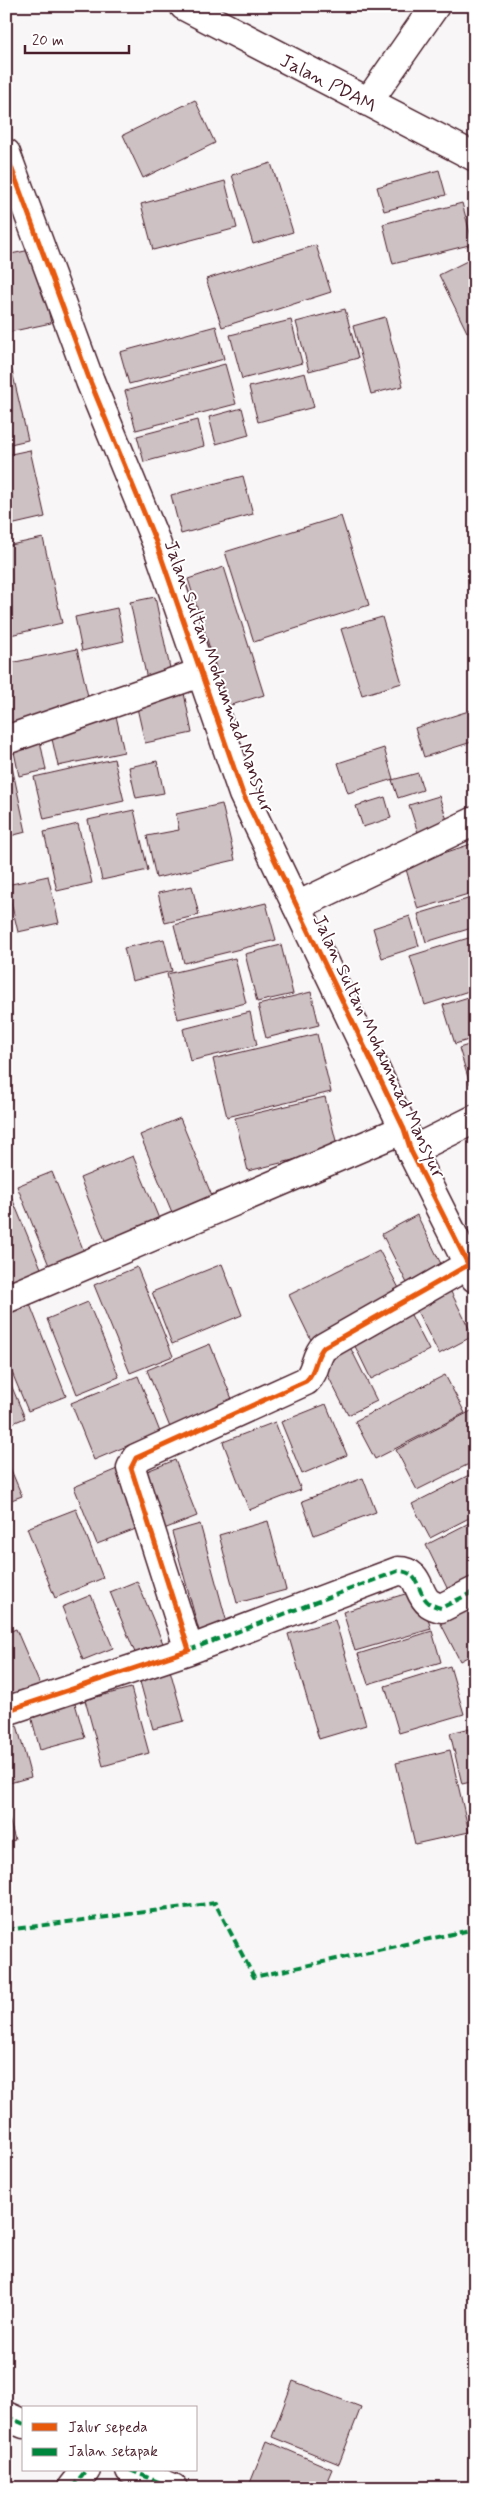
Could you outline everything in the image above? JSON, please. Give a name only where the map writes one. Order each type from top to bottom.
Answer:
[{"type":"street","name":"Jalan PDAM","points":[[184,6],[475,157]]},
{"type":"street","points":[[368,102],[435,6]]},
{"type":"street","name":"Jalan Sultan Mohammad Mansyur","points":[[6,153],[90,381],[156,542],[243,794],[471,1271]]},
{"type":"street","points":[[6,740],[202,679]]},
{"type":"street","points":[[298,906],[475,821]]},
{"type":"street","points":[[6,1300],[408,1140],[475,1119]]},
{"type":"street","points":[[189,1650],[131,1463],[136,1458],[306,1381],[313,1375],[319,1352],[324,1347],[471,1271]]},
{"type":"street","points":[[6,1711],[189,1650],[398,1571],[407,1571],[414,1577],[429,1603],[440,1608],[475,1591]]},
{"type":"street","points":[[6,2416],[22,2423]]},
{"type":"street","points":[[72,2488],[84,2472]]},
{"type":"street","points":[[135,2472],[173,2488]]},
{"type":"building","points":[[195,100],[215,143],[143,178],[123,135]]},
{"type":"building","points":[[271,163],[293,232],[253,244],[232,175]]},
{"type":"building","points":[[439,170],[446,195],[384,211],[377,187]]},
{"type":"building","points":[[225,181],[237,228],[153,250],[141,204]]},
{"type":"building","points":[[462,203],[473,244],[393,264],[383,224]]},
{"type":"building","points":[[316,245],[331,292],[222,327],[206,279]]},
{"type":"building","points":[[35,249],[51,323],[9,332],[6,318],[6,255]]},
{"type":"building","points":[[475,257],[475,328],[467,332],[439,275]]},
{"type":"building","points":[[345,309],[358,358],[309,371],[296,322]]},
{"type":"building","points":[[385,317],[403,386],[371,394],[353,326]]},
{"type":"building","points":[[291,320],[302,363],[242,379],[230,335]]},
{"type":"building","points":[[216,326],[224,359],[129,384],[120,352]]},
{"type":"building","points":[[6,345],[28,440],[6,445]]},
{"type":"building","points":[[225,364],[236,404],[136,430],[125,391]]},
{"type":"building","points":[[305,373],[314,407],[258,422],[249,387]]},
{"type":"building","points":[[242,408],[249,435],[216,444],[209,417]]},
{"type":"building","points":[[198,420],[204,446],[144,462],[137,436]]},
{"type":"building","points":[[30,450],[45,517],[6,526],[6,455]]},
{"type":"building","points":[[243,476],[253,514],[181,534],[171,495]]},
{"type":"building","points":[[341,516],[369,605],[254,642],[225,552]]},
{"type":"building","points":[[43,538],[62,623],[6,636],[6,546]]},
{"type":"building","points":[[224,567],[264,695],[228,706],[188,579]]},
{"type":"building","points":[[155,597],[171,673],[147,679],[130,602]]},
{"type":"building","points":[[117,608],[124,641],[82,651],[75,617]]},
{"type":"building","points":[[382,617],[402,683],[362,695],[341,629]]},
{"type":"building","points":[[77,649],[90,705],[6,724],[6,664]]},
{"type":"building","points":[[183,688],[192,733],[145,743],[135,699]]},
{"type":"building","points":[[475,709],[475,741],[424,757],[415,728]]},
{"type":"building","points":[[116,716],[124,752],[58,766],[50,730]]},
{"type":"building","points":[[39,736],[46,770],[19,776],[12,742]]},
{"type":"building","points":[[384,748],[393,779],[348,793],[338,763]]},
{"type":"building","points":[[114,759],[124,801],[44,819],[34,777]]},
{"type":"building","points":[[157,761],[164,793],[136,798],[129,767]]},
{"type":"building","points":[[11,762],[26,832],[6,837],[6,763]]},
{"type":"building","points":[[418,773],[423,790],[398,798],[392,780]]},
{"type":"building","points":[[439,796],[449,826],[419,836],[409,805]]},
{"type":"building","points":[[385,797],[391,818],[363,827],[356,806]]},
{"type":"building","points":[[222,804],[235,860],[156,878],[147,836],[179,830],[176,814]]},
{"type":"building","points":[[134,810],[148,870],[102,880],[88,820]]},
{"type":"building","points":[[78,824],[92,883],[57,891],[44,832]]},
{"type":"building","points":[[471,844],[475,857],[475,892],[418,909],[405,866]]},
{"type":"building","points":[[48,876],[59,923],[18,932],[7,885]]},
{"type":"building","points":[[192,886],[199,915],[165,923],[158,893]]},
{"type":"building","points":[[471,898],[475,909],[475,927],[426,942],[418,914]]},
{"type":"building","points":[[266,903],[276,940],[184,963],[174,925]]},
{"type":"building","points":[[410,916],[419,946],[382,958],[373,928]]},
{"type":"building","points":[[475,936],[475,989],[425,1005],[410,956]]},
{"type":"building","points":[[164,939],[172,971],[132,981],[124,948]]},
{"type":"building","points":[[281,945],[293,994],[257,1002],[245,954]]},
{"type":"building","points":[[235,958],[246,1003],[178,1019],[167,974]]},
{"type":"building","points":[[311,992],[319,1025],[266,1038],[258,1005]]},
{"type":"building","points":[[475,995],[475,1038],[455,1044],[443,1005]]},
{"type":"building","points":[[250,1012],[257,1045],[190,1061],[183,1029]]},
{"type":"building","points":[[317,1034],[331,1092],[227,1117],[213,1059]]},
{"type":"building","points":[[475,1043],[475,1083],[470,1084],[459,1048]]},
{"type":"building","points":[[325,1097],[338,1149],[248,1171],[235,1118]]},
{"type":"building","points":[[180,1118],[216,1206],[176,1222],[140,1135]]},
{"type":"building","points":[[133,1156],[162,1226],[108,1248],[80,1178]]},
{"type":"building","points":[[52,1172],[87,1259],[52,1273],[17,1186]]},
{"type":"building","points":[[9,1191],[43,1273],[6,1288],[6,1192]]},
{"type":"building","points":[[417,1215],[444,1270],[409,1287],[382,1234]]},
{"type":"building","points":[[379,1250],[402,1294],[311,1340],[289,1295]]},
{"type":"building","points":[[222,1264],[242,1315],[172,1344],[152,1292]]},
{"type":"building","points":[[137,1267],[173,1356],[130,1373],[94,1285]]},
{"type":"building","points":[[449,1288],[473,1336],[439,1354],[414,1305]]},
{"type":"building","points":[[29,1302],[66,1396],[28,1411],[6,1358],[6,1311]]},
{"type":"building","points":[[88,1302],[119,1377],[77,1394],[47,1319]]},
{"type":"building","points":[[410,1313],[429,1350],[371,1379],[353,1342]]},
{"type":"building","points":[[210,1344],[236,1409],[173,1435],[147,1370]]},
{"type":"building","points":[[349,1345],[377,1401],[348,1415],[320,1360]]},
{"type":"building","points":[[6,1373],[25,1418],[6,1426]]},
{"type":"building","points":[[445,1375],[465,1413],[375,1459],[355,1421]]},
{"type":"building","points":[[138,1376],[160,1432],[94,1460],[71,1403]]},
{"type":"building","points":[[326,1404],[347,1455],[302,1474],[281,1422]]},
{"type":"building","points":[[475,1409],[475,1461],[417,1490],[396,1450]]},
{"type":"building","points":[[275,1422],[301,1490],[249,1510],[223,1442]]},
{"type":"building","points":[[6,1458],[22,1496],[6,1502]]},
{"type":"building","points":[[175,1460],[197,1516],[164,1529],[142,1473]]},
{"type":"building","points":[[117,1469],[141,1527],[97,1544],[74,1487]]},
{"type":"building","points":[[475,1472],[475,1515],[430,1538],[412,1504]]},
{"type":"building","points":[[363,1478],[376,1512],[314,1535],[302,1501]]},
{"type":"building","points":[[76,1509],[103,1578],[55,1598],[27,1528]]},
{"type":"building","points":[[475,1520],[475,1585],[451,1596],[426,1545]]},
{"type":"building","points":[[268,1521],[286,1590],[237,1603],[219,1535]]},
{"type":"building","points":[[200,1524],[227,1623],[199,1631],[172,1532]]},
{"type":"building","points":[[137,1581],[165,1648],[138,1660],[110,1592]]},
{"type":"building","points":[[419,1590],[431,1629],[355,1651],[343,1612]]},
{"type":"building","points":[[91,1595],[113,1648],[83,1660],[62,1607]]},
{"type":"building","points":[[475,1602],[475,1653],[460,1661],[439,1620]]},
{"type":"building","points":[[335,1620],[366,1725],[319,1739],[288,1634]]},
{"type":"building","points":[[16,1629],[41,1687],[9,1700],[6,1693],[6,1633]]},
{"type":"building","points":[[432,1631],[441,1662],[368,1684],[358,1654]]},
{"type":"building","points":[[450,1666],[464,1714],[399,1733],[385,1686]]},
{"type":"building","points":[[170,1670],[184,1721],[153,1729],[139,1678]]},
{"type":"building","points":[[131,1688],[149,1753],[103,1766],[85,1700]]},
{"type":"building","points":[[74,1700],[85,1738],[40,1750],[30,1712]]},
{"type":"building","points":[[17,1725],[31,1777],[6,1784],[6,1728]]},
{"type":"building","points":[[475,1727],[475,1781],[462,1784],[450,1733]]},
{"type":"building","points":[[450,1750],[469,1832],[415,1844],[396,1763]]},
{"type":"building","points":[[6,1808],[15,1840],[6,1842]]},
{"type":"building","points":[[293,2381],[361,2407],[339,2464],[272,2437]]},
{"type":"building","points":[[267,2441],[332,2469],[324,2488],[248,2488]]},
{"type":"marked path","points":[[189,1650],[398,1571],[411,1575],[425,1599],[430,1604],[441,1608],[475,1591]]},
{"type":"marked path","points":[[6,1930],[215,1903],[254,1977],[475,1929]]},
{"type":"marked path","points":[[6,2416],[22,2423]]},
{"type":"marked path","points":[[72,2488],[84,2472]]},
{"type":"marked path","points":[[135,2472],[173,2488]]},
{"type":"cycle path","points":[[6,153],[90,381],[156,542],[243,794],[404,1129],[411,1151],[475,1278]]},
{"type":"cycle path","points":[[6,1711],[189,1650],[131,1468],[136,1458],[306,1381],[310,1377],[324,1347],[468,1265]]}]
